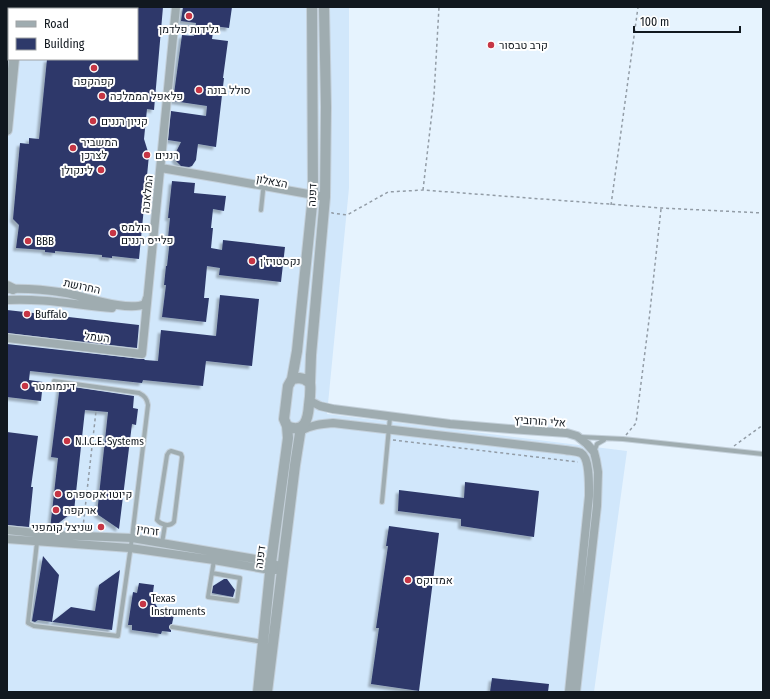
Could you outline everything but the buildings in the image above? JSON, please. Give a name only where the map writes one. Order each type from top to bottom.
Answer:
[{"type":"street","name":"המלאכה","points":[[146,312],[176,7]]},
{"type":"street","name":"דפנה","points":[[258,692],[271,567],[288,438],[288,426],[284,419],[288,386],[292,379],[297,351],[313,198],[312,7]]},
{"type":"street","name":"דפנה","points":[[301,429],[308,417],[310,401],[311,355],[325,200],[326,107],[324,7]]},
{"type":"street","points":[[7,129],[14,60]]},
{"type":"street","name":"הצאלון","points":[[160,168],[219,178],[313,198]]},
{"type":"street","name":"הצאלון","points":[[219,178],[222,184],[325,200]]},
{"type":"street","name":"החרושת","points":[[9,288],[64,293],[114,304],[135,306],[145,304],[148,298]]},
{"type":"street","name":"החרושת","points":[[7,300],[56,302],[146,312]]},
{"type":"street","name":"העמל","points":[[7,338],[142,354],[146,312]]},
{"type":"street","points":[[292,379],[304,379],[310,383]]},
{"type":"street","name":"אלי הורוביץ","points":[[310,401],[320,406],[333,409],[390,417],[450,424],[562,432],[577,436],[594,452]]},
{"type":"street","points":[[288,426],[301,429],[320,424],[333,423],[565,450],[581,454],[587,463],[590,496],[569,692]]},
{"type":"street","points":[[267,692],[295,465],[301,429]]},
{"type":"street","points":[[576,692],[597,506],[598,472],[594,452]]},
{"type":"street","name":"זרחין","points":[[7,530],[54,535],[132,538],[215,556]]},
{"type":"street","name":"זרחין","points":[[7,539],[261,560],[271,567],[283,568]]},
{"type":"lane","points":[[261,210],[263,191]]},
{"type":"lane","points":[[37,542],[28,623],[34,626],[118,636],[132,538],[148,405],[147,400],[139,393],[54,381]]},
{"type":"lane","points":[[382,502],[390,417]]},
{"type":"lane","points":[[577,436],[623,439],[763,454]]},
{"type":"lane","points":[[594,452],[597,444],[607,439]]},
{"type":"lane","points":[[171,451],[181,454],[182,457],[174,522],[170,525],[165,525],[157,520],[167,455],[171,451]]},
{"type":"lane","points":[[162,544],[165,525]]},
{"type":"lane","points":[[212,573],[240,578],[237,601],[208,597],[212,573],[215,556]]},
{"type":"lane","points":[[172,627],[263,642]]},
{"type":"path","points":[[423,190],[434,95],[439,7]]},
{"type":"path","points":[[611,205],[638,7]]},
{"type":"path","points":[[325,200],[331,203],[332,213],[347,215],[388,192],[423,190],[611,205],[763,213]]},
{"type":"path","points":[[623,439],[636,423],[661,208]]},
{"type":"path","points":[[55,531],[64,524],[83,527],[96,411]]},
{"type":"path","points":[[728,450],[763,425]]},
{"type":"path","points":[[387,440],[587,463]]},
{"type":"shaded area","points":[[7,7],[349,7],[349,188],[327,414],[627,451],[594,692],[7,692]]},
{"type":"place","name":"גלידות פלדמן","points":[[189,16]]},
{"type":"place","name":"קרב טבסור","points":[[491,45]]},
{"type":"place","name":"קפהקפה","points":[[94,68]]},
{"type":"place","name":"סולל בונה","points":[[199,90]]},
{"type":"place","name":"פלאפל הממלכה","points":[[102,96]]},
{"type":"place","name":"קניון רננים","points":[[93,121]]},
{"type":"place","name":"המשביר לצרכן","points":[[73,148]]},
{"type":"place","name":"רננים","points":[[147,155]]},
{"type":"place","name":"לינקולן","points":[[101,170]]},
{"type":"place","name":"הולמס פלייס רננים","points":[[113,233]]},
{"type":"place","name":"BBB","points":[[28,241]]},
{"type":"place","name":"נקסטויז'ן","points":[[252,261]]},
{"type":"place","name":"Buffalo","points":[[27,314]]},
{"type":"place","name":"דינמומטר","points":[[25,386]]},
{"type":"place","name":"N.I.C.E. Systems","points":[[67,441]]},
{"type":"place","name":"קיוטו אקספרס","points":[[58,494]]},
{"type":"place","name":"ארקפה","points":[[56,510]]},
{"type":"place","name":"שניצל קומפני","points":[[101,527]]},
{"type":"place","name":"אמדוקס","points":[[408,580]]},
{"type":"place","name":"Texas Instruments","points":[[143,604]]}]
